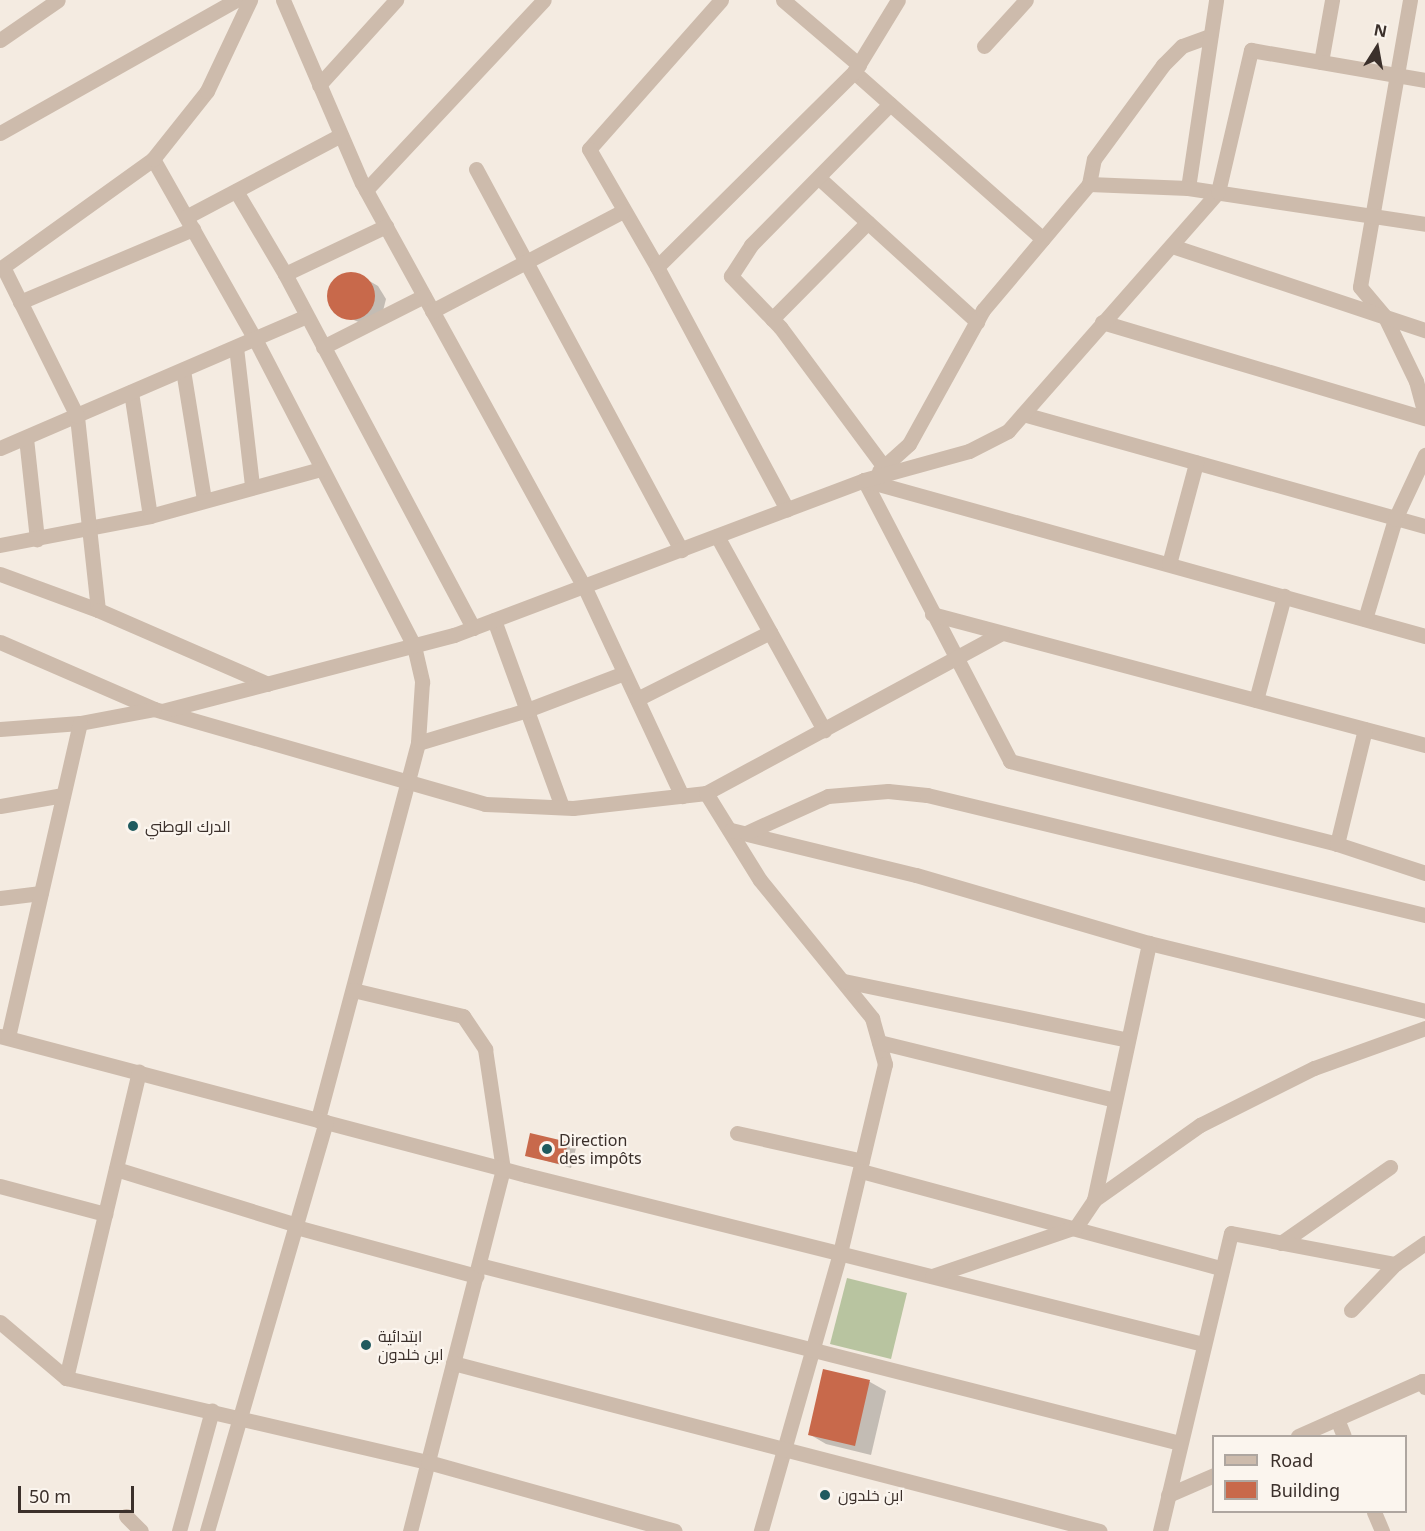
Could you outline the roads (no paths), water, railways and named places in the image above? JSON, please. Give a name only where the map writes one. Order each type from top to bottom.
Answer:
[{"type":"street","points":[[0,40],[58,0]]},
{"type":"street","points":[[0,133],[236,0]]},
{"type":"street","points":[[98,610],[86,528],[77,416],[1,268],[153,159],[207,91],[250,0]]},
{"type":"street","points":[[283,0],[366,190],[584,586],[682,796]]},
{"type":"street","points":[[319,85],[396,0]]},
{"type":"street","points":[[366,190],[544,0]]},
{"type":"street","points":[[721,0],[591,142],[590,155],[657,267],[787,509]]},
{"type":"street","points":[[783,0],[890,104],[1043,239]]},
{"type":"street","points":[[657,267],[856,69],[898,0]]},
{"type":"street","points":[[984,46],[1026,0]]},
{"type":"street","points":[[1188,188],[1216,0]]},
{"type":"street","points":[[1321,62],[1332,0]]},
{"type":"street","points":[[1410,0],[1360,287],[1385,317],[1416,381],[1425,416]]},
{"type":"street","points":[[864,480],[884,468],[909,444],[977,322],[1089,184],[1095,159],[1163,64],[1182,46],[1210,36]]},
{"type":"street","points":[[0,729],[80,723],[158,710],[414,646],[473,628],[864,480],[969,451],[1008,431],[1218,192],[1251,50],[1425,80]]},
{"type":"street","points":[[884,468],[772,319],[730,276],[751,245],[890,104]]},
{"type":"street","points":[[20,302],[189,223],[236,191],[341,135]]},
{"type":"street","points":[[153,159],[255,339],[414,646],[422,682],[418,743],[352,990],[297,1226],[207,1531]]},
{"type":"street","points":[[476,169],[681,550]]},
{"type":"street","points":[[819,178],[977,322]]},
{"type":"street","points":[[1089,184],[1188,188],[1425,225]]},
{"type":"street","points":[[236,191],[285,274],[473,628]]},
{"type":"street","points":[[432,311],[623,211]]},
{"type":"street","points":[[772,319],[868,222]]},
{"type":"street","points":[[285,274],[386,226]]},
{"type":"street","points":[[1172,246],[1425,330]]},
{"type":"street","points":[[323,347],[424,296]]},
{"type":"street","points":[[0,448],[306,316]]},
{"type":"street","points":[[1102,322],[1425,416]]},
{"type":"street","points":[[236,347],[252,484]]},
{"type":"street","points":[[183,370],[204,500]]},
{"type":"street","points":[[131,392],[150,516]]},
{"type":"street","points":[[1023,414],[1425,526]]},
{"type":"street","points":[[26,438],[37,539]]},
{"type":"street","points":[[1365,619],[1395,519],[1425,455]]},
{"type":"street","points":[[1169,564],[1196,463]]},
{"type":"street","points":[[0,545],[150,516],[252,484],[321,469]]},
{"type":"street","points":[[864,480],[1425,636]]},
{"type":"street","points":[[864,480],[1010,761],[1337,844],[1425,873]]},
{"type":"street","points":[[717,536],[824,730]]},
{"type":"street","points":[[0,574],[98,610],[268,684]]},
{"type":"street","points":[[1256,700],[1284,596]]},
{"type":"street","points":[[932,614],[1425,745]]},
{"type":"street","points":[[494,620],[562,807]]},
{"type":"street","points":[[636,699],[770,632]]},
{"type":"street","points":[[0,642],[158,710],[485,804],[562,807],[706,793],[956,660],[1002,633]]},
{"type":"street","points":[[418,743],[527,711],[624,673]]},
{"type":"street","points":[[80,723],[41,893],[4,1037],[502,1169],[1203,1344]]},
{"type":"street","points":[[1337,844],[1365,729]]},
{"type":"street","points":[[739,831],[828,796],[888,791],[927,795],[1425,915]]},
{"type":"street","points":[[706,793],[739,831],[760,880],[872,1018],[885,1064],[840,1253],[761,1531]]},
{"type":"street","points":[[0,806],[63,795]]},
{"type":"street","points":[[739,831],[916,875],[1149,943],[1425,1011]]},
{"type":"street","points":[[0,898],[41,893]]},
{"type":"street","points":[[1094,1200],[1149,943]]},
{"type":"street","points":[[844,981],[1128,1040]]},
{"type":"street","points":[[352,990],[463,1017],[485,1049],[502,1169],[410,1531]]},
{"type":"street","points":[[932,1276],[1076,1227],[1094,1200],[1200,1125],[1314,1068],[1425,1028]]},
{"type":"street","points":[[879,1041],[1115,1100]]},
{"type":"street","points":[[66,1378],[139,1072]]},
{"type":"street","points":[[737,1133],[1221,1268]]},
{"type":"street","points":[[1281,1243],[1390,1167]]},
{"type":"street","points":[[116,1169],[297,1226],[812,1350],[1180,1443]]},
{"type":"street","points":[[0,1186],[105,1214]]},
{"type":"street","points":[[1160,1531],[1231,1233],[1395,1264]]},
{"type":"street","points":[[1351,1310],[1395,1264],[1425,1243]]},
{"type":"street","points":[[0,1322],[66,1378],[212,1410],[428,1462],[675,1531]]},
{"type":"street","points":[[453,1363],[1101,1531]]},
{"type":"street","points":[[1302,1435],[1422,1380],[1425,1387]]},
{"type":"street","points":[[179,1531],[212,1410]]},
{"type":"street","points":[[1337,1419],[1343,1435]]},
{"type":"street","points":[[1168,1496],[1212,1476]]},
{"type":"street","points":[[1374,1513],[1382,1531]]},
{"type":"street","points":[[126,1516],[141,1531]]},
{"type":"place","name":"الدرك الوطني","points":[[133,826]]},
{"type":"place","name":"Direction des impôts","points":[[547,1149]]},
{"type":"place","name":"ابتدائية ابن خلدون","points":[[366,1345]]},
{"type":"place","name":"ابن خلدون","points":[[825,1495]]}]
